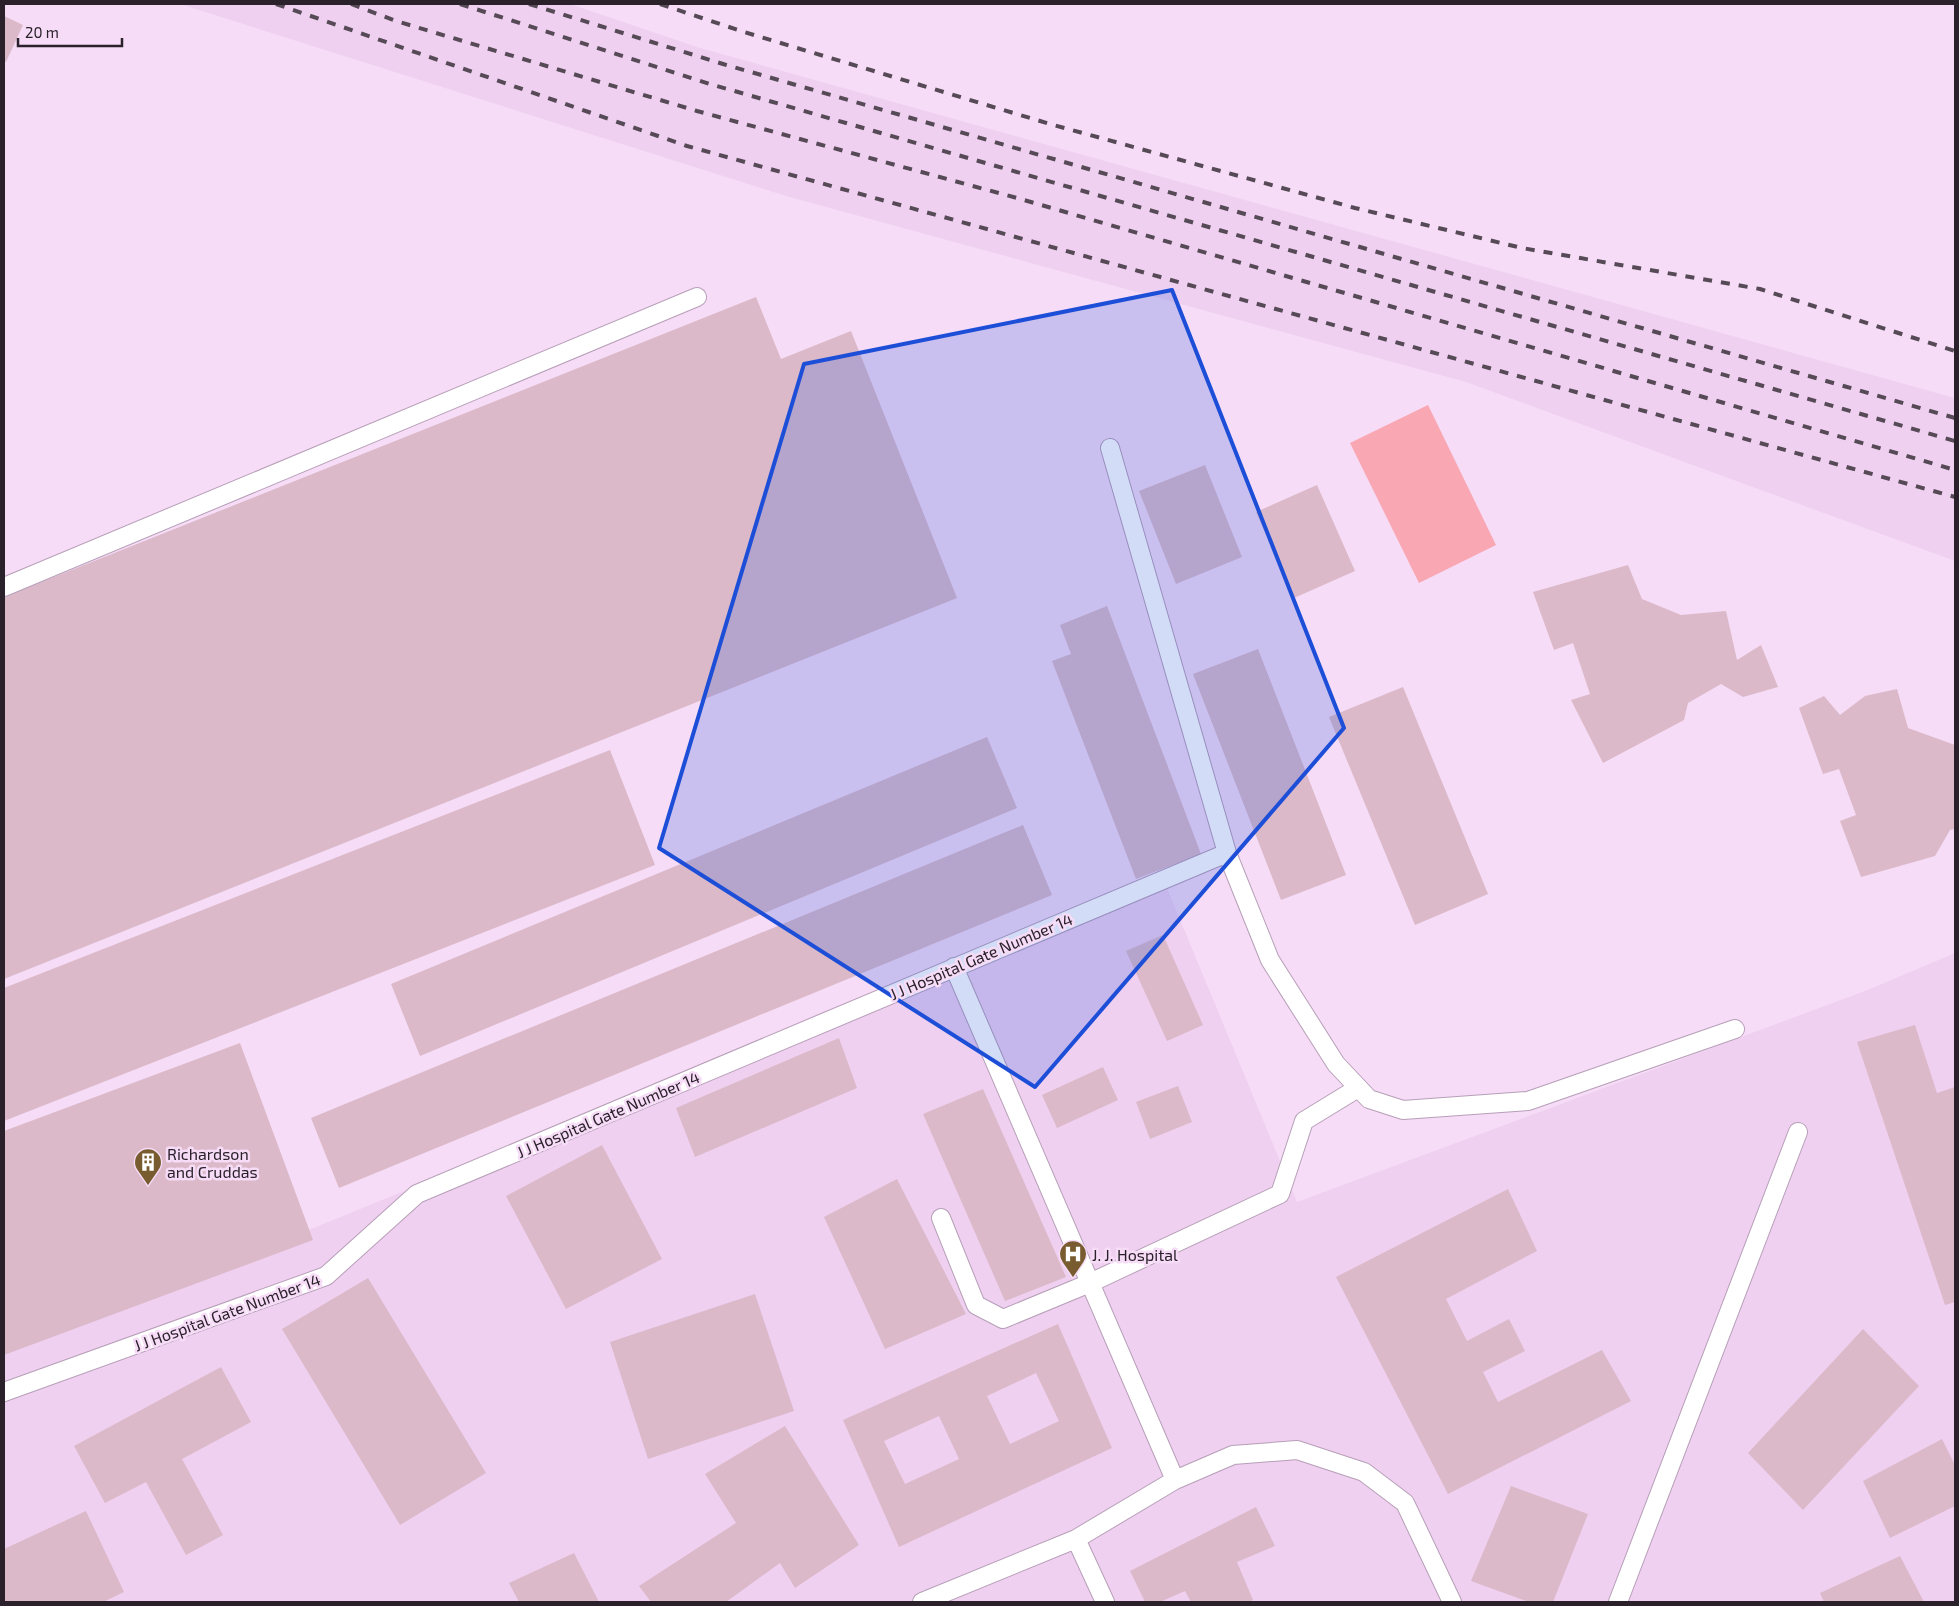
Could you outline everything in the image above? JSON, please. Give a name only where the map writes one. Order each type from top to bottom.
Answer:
[{"type":"lane","points":[[4,587],[697,297]]},
{"type":"lane","points":[[1110,448],[1227,853],[1270,960],[1336,1064],[1369,1099],[1404,1110],[1528,1101],[1734,1029]]},
{"type":"lane","name":"J J Hospital Gate Number 14","points":[[4,1392],[326,1276],[417,1194],[1227,853]]},
{"type":"lane","points":[[954,967],[1175,1480]]},
{"type":"lane","points":[[941,1218],[976,1305],[1003,1319],[1090,1283],[1280,1194],[1304,1121],[1358,1088]]},
{"type":"lane","points":[[1618,1602],[1798,1132]]},
{"type":"lane","points":[[922,1602],[1076,1539],[1175,1480],[1233,1455],[1297,1450],[1364,1472],[1405,1503],[1452,1602]]},
{"type":"lane","points":[[1076,1539],[1104,1602]]},
{"type":"highlighted area","points":[[1172,290],[1344,728],[1035,1087],[659,848],[804,364]]},
{"type":"shaded area","points":[[180,4],[570,4],[700,48],[1955,398],[1955,561],[1466,382],[786,196]]},
{"type":"shaded area","points":[[1428,405],[1496,545],[1419,583],[1350,443]]},
{"type":"shaded area","name":"J. J. Hospital","points":[[1162,876],[1297,1202],[1865,991],[1955,953],[1955,1602],[4,1602],[4,1354],[424,1183],[827,1010]]},
{"type":"building","points":[[4,16],[23,25],[6,62],[4,61]]},
{"type":"building","points":[[756,297],[781,359],[851,331],[957,598],[4,979],[4,597]]},
{"type":"building","points":[[1205,465],[1242,557],[1176,584],[1139,491]]},
{"type":"building","points":[[1317,485],[1355,571],[1294,598],[1256,512]]},
{"type":"building","points":[[1628,565],[1642,599],[1681,615],[1726,611],[1737,660],[1761,645],[1778,687],[1743,697],[1721,684],[1688,703],[1684,720],[1603,763],[1571,700],[1590,694],[1573,643],[1554,650],[1533,592]]},
{"type":"building","points":[[1107,606],[1201,854],[1136,879],[1052,661],[1071,654],[1060,625]]},
{"type":"building","points":[[1258,649],[1346,875],[1281,900],[1193,674]]},
{"type":"building","points":[[1403,687],[1488,894],[1415,925],[1329,717]]},
{"type":"building","points":[[1897,689],[1908,728],[1955,745],[1955,829],[1950,830],[1935,856],[1861,877],[1840,821],[1856,815],[1839,769],[1823,774],[1799,708],[1824,696],[1840,715],[1865,696]]},
{"type":"building","points":[[987,737],[1017,808],[420,1056],[391,984]]},
{"type":"building","points":[[610,750],[655,865],[4,1121],[4,988]]},
{"type":"building","points":[[1023,825],[1052,895],[339,1188],[311,1118]]},
{"type":"building","points":[[1163,935],[1203,1025],[1167,1041],[1126,951]]},
{"type":"building","points":[[1915,1025],[1937,1093],[1955,1087],[1955,1302],[1945,1305],[1857,1042]]},
{"type":"building","points":[[839,1038],[857,1088],[695,1157],[676,1108]]},
{"type":"building","name":"Richardson and Cruddas","points":[[240,1043],[313,1240],[4,1355],[4,1131]]},
{"type":"building","points":[[1103,1067],[1118,1100],[1057,1128],[1042,1095]]},
{"type":"building","points":[[1178,1086],[1192,1122],[1150,1139],[1136,1102]]},
{"type":"building","points":[[983,1089],[1066,1277],[1005,1301],[923,1114]]},
{"type":"building","points":[[602,1145],[662,1259],[566,1309],[506,1196]]},
{"type":"building","points":[[897,1179],[966,1314],[885,1349],[824,1217]]},
{"type":"building","points":[[1508,1189],[1537,1251],[1446,1299],[1467,1341],[1509,1319],[1525,1351],[1483,1372],[1498,1402],[1602,1350],[1631,1401],[1448,1494],[1336,1277]]},
{"type":"building","points":[[368,1278],[486,1473],[400,1525],[282,1329]]},
{"type":"building","points":[[755,1294],[794,1411],[648,1459],[610,1342]]},
{"type":"building","points":[[1058,1324],[1112,1448],[899,1547],[843,1420]],"holes":[[[1036,1373],[1059,1421],[1010,1444],[987,1396]],[[939,1416],[959,1459],[905,1484],[884,1441]]]},
{"type":"building","points":[[1863,1329],[1919,1386],[1803,1510],[1748,1453]]},
{"type":"building","points":[[221,1367],[251,1422],[182,1459],[223,1535],[186,1555],[146,1482],[105,1503],[74,1446]]},
{"type":"building","points":[[785,1426],[859,1545],[795,1588],[780,1563],[726,1602],[651,1602],[639,1586],[736,1523],[705,1474]]},
{"type":"building","points":[[1942,1439],[1955,1465],[1955,1506],[1890,1538],[1863,1481]]},
{"type":"building","points":[[1511,1486],[1588,1514],[1553,1602],[1529,1602],[1471,1581]]},
{"type":"building","points":[[1256,1507],[1275,1546],[1237,1562],[1253,1600],[1249,1602],[1191,1602],[1185,1591],[1160,1602],[1145,1602],[1130,1571]]},
{"type":"building","points":[[86,1511],[124,1592],[103,1602],[4,1602],[4,1549]]},
{"type":"building","points":[[574,1553],[599,1602],[519,1602],[509,1583]]},
{"type":"building","points":[[1900,1556],[1924,1602],[1824,1602],[1820,1593]]},
{"type":"railway","points":[[276,4],[687,146],[1955,497]]},
{"type":"railway","points":[[351,4],[396,21],[697,111],[1017,198],[1955,470]]},
{"type":"railway","points":[[460,4],[710,84],[1955,441]]},
{"type":"railway","points":[[529,4],[723,64],[1955,418]]},
{"type":"railway","points":[[660,4],[744,32],[1050,124],[1355,208],[1522,248],[1760,289],[1955,351]]},
{"type":"place","name":"Richardson and Cruddas","points":[[148,1186]]},
{"type":"place","name":"J. J. Hospital","points":[[1073,1278]]}]
